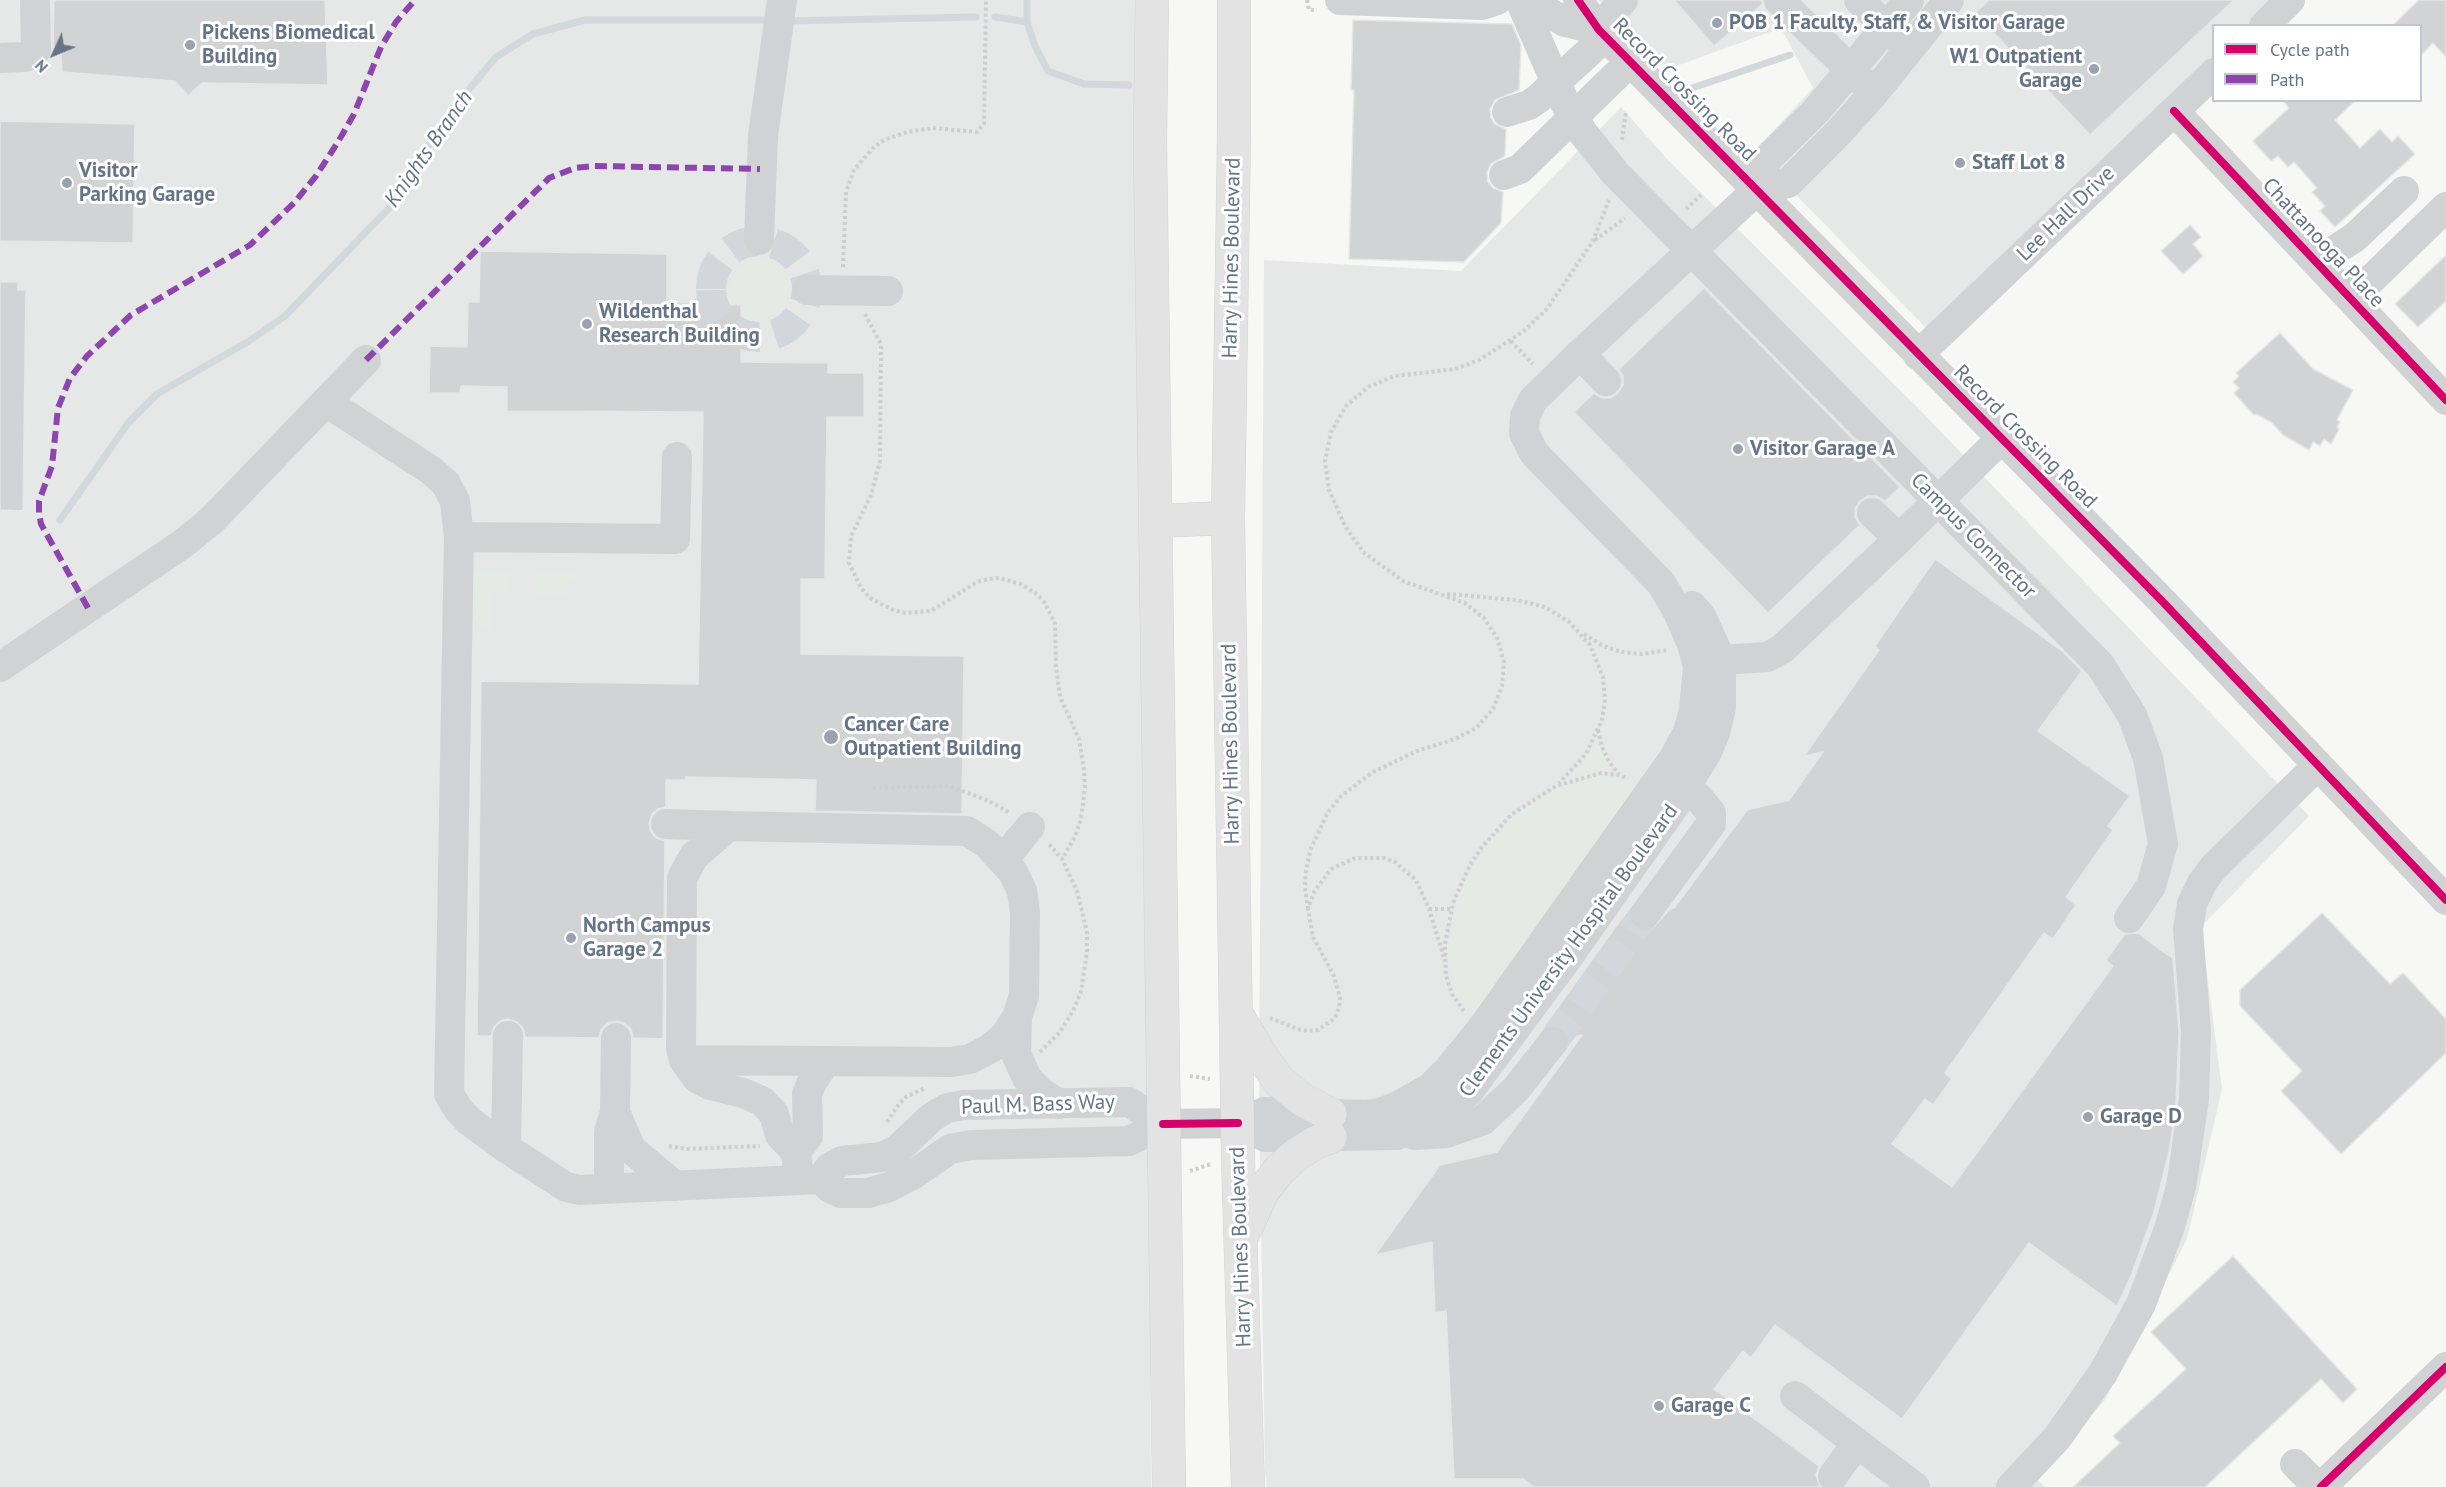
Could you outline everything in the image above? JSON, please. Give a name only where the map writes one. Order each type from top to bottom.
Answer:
[{"type":"main road","points":[[1152,0],[1150,141],[1165,1044],[1163,1124],[1169,1487]]},
{"type":"main road","name":"Harry Hines Boulevard","points":[[1234,0],[1228,518],[1248,1013],[1238,1123],[1248,1487]]},
{"type":"main road","points":[[1156,521],[1228,518]]},
{"type":"main road","points":[[1241,1239],[1263,1191],[1280,1169],[1330,1125],[1279,1081],[1260,1054],[1248,1013]]},
{"type":"street","points":[[0,58],[24,57],[36,50],[35,0]]},
{"type":"street","points":[[759,240],[763,136],[782,0]]},
{"type":"street","points":[[1329,5],[1482,5],[1497,0]]},
{"type":"street","name":"Campus Connector","points":[[1520,0],[1564,101],[1583,133],[1616,174],[2100,665],[2132,715],[2148,758],[2163,844],[2151,886],[2129,918]]},
{"type":"street","name":"Record Crossing Road","points":[[1528,0],[1565,22],[1602,34]]},
{"type":"street","name":"Record Crossing Road","points":[[1578,0],[1602,34],[2161,600],[2446,900]]},
{"type":"street","points":[[1507,112],[1529,105],[1539,98],[1602,34],[1623,0]]},
{"type":"street","points":[[1779,0],[1874,93]]},
{"type":"street","points":[[1859,0],[1908,50]]},
{"type":"street","points":[[1909,0],[1815,112],[1767,159],[1757,190],[1533,400],[1525,416],[1524,433],[1534,453],[1661,584],[1676,608],[1698,658],[1767,657],[1782,649],[2001,439]]},
{"type":"street","points":[[1757,190],[1788,183],[1874,93],[1949,0]]},
{"type":"street","points":[[2266,24],[2290,0]]},
{"type":"street","points":[[1504,175],[1520,169],[1630,62]]},
{"type":"street","name":"Lee Hall Drive","points":[[1918,355],[2212,75]]},
{"type":"street","name":"Chattanooga Place","points":[[2174,111],[2446,400]]},
{"type":"street","points":[[2316,262],[2354,237],[2404,191]]},
{"type":"street","points":[[2351,299],[2446,207]]},
{"type":"street","points":[[807,290],[888,291]]},
{"type":"street","points":[[1580,354],[1606,381]]},
{"type":"street","points":[[0,667],[181,544],[211,521],[366,360]]},
{"type":"street","points":[[326,402],[432,471],[446,484],[455,501],[459,537],[468,725],[449,1094],[458,1109],[469,1121],[506,1148],[566,1187],[579,1190],[675,1186],[806,1171]]},
{"type":"street","points":[[459,537],[675,539],[677,457]]},
{"type":"street","points":[[1872,513],[1899,539]]},
{"type":"street","name":"Clements University Hospital Boulevard","points":[[1330,1125],[1380,1113],[1415,1097],[1439,1079],[1483,1027],[1643,784],[1674,758],[1688,732],[1694,710],[1698,658]]},
{"type":"street","name":"Clements University Hospital Boulevard","points":[[1238,1123],[1265,1112],[1397,1135],[1416,1128],[1451,1108],[1469,1091],[1575,947],[1685,791],[1715,734],[1721,708],[1698,658]]},
{"type":"street","points":[[2011,1487],[2057,1438],[2098,1382],[2123,1339],[2156,1267],[2181,1187],[2194,1099],[2187,1032],[2188,929],[2192,904],[2212,868],[2318,765]]},
{"type":"street","points":[[1643,784],[1685,791],[1697,796],[1708,806],[1711,813],[1711,825],[1645,914]]},
{"type":"street","points":[[729,826],[694,856],[682,878],[681,1048],[689,1070],[704,1082],[762,1101],[774,1114],[780,1136],[806,1171]]},
{"type":"street","points":[[694,856],[666,832],[729,826],[967,831],[987,844],[1013,872],[1022,891],[1025,913],[1024,996],[1017,1017],[1016,1054],[1020,1067],[1039,1091],[1059,1104]]},
{"type":"street","points":[[1003,860],[1030,827]]},
{"type":"street","points":[[684,1060],[951,1062],[970,1059],[998,1042],[1017,1017]]},
{"type":"street","points":[[506,1148],[508,1036]]},
{"type":"street","points":[[609,1190],[609,1132],[615,1112],[616,1038]]},
{"type":"street","points":[[1397,1135],[1446,1133],[1483,1120],[1516,1089],[1553,1042]]},
{"type":"street","points":[[806,1171],[807,1094],[825,1062]]},
{"type":"street","name":"Paul M. Bass Way","points":[[1130,1102],[1163,1124],[1129,1141],[971,1145],[950,1149],[914,1174],[889,1187],[868,1193],[841,1193],[806,1171],[829,1168],[842,1161],[882,1157],[897,1150],[932,1117],[947,1108],[964,1105],[1130,1102]]},
{"type":"street","points":[[615,1112],[631,1149],[675,1186]]},
{"type":"street","points":[[1163,1124],[1238,1123]]},
{"type":"street","points":[[2295,1464],[2319,1487],[2441,1382]]},
{"type":"street","points":[[1794,1396],[1915,1487]]},
{"type":"street","points":[[1833,1476],[1857,1443]]},
{"type":"path","points":[[843,274],[846,192],[855,170],[873,148],[896,135],[933,128],[970,133],[981,129],[984,124],[986,0]]},
{"type":"path","points":[[1307,0],[1309,10],[1329,5]]},
{"type":"path","points":[[1620,149],[1626,112]]},
{"type":"path","points":[[1248,1013],[1307,1031],[1318,1030],[1327,1025],[1339,1008],[1340,998],[1337,984],[1313,937],[1305,888],[1311,848],[1328,812],[1356,783],[1395,760],[1455,739],[1476,728],[1492,709],[1502,687],[1503,662],[1497,638],[1484,618],[1465,603],[1403,580],[1387,570],[1363,552],[1345,526],[1329,490],[1325,460],[1331,432],[1346,406],[1368,387],[1395,376],[1455,369],[1479,360],[1511,341],[1546,310],[1561,290],[1593,241],[1610,196]]},
{"type":"path","points":[[1511,341],[1551,383]]},
{"type":"path","points":[[881,344],[880,461],[871,495],[850,536],[849,563],[861,588],[870,598],[893,610],[905,613],[931,611],[977,582],[999,578],[1021,584],[1038,595],[1045,603],[1055,624],[1056,667],[1060,697],[1079,740],[1084,770],[1085,787],[1081,819],[1075,837],[1062,859]]},
{"type":"path","points":[[1442,594],[1516,600],[1545,607],[1569,622],[1590,645],[1603,676],[1605,700],[1598,730],[1586,754],[1556,786],[1512,814],[1496,830],[1470,865],[1452,909],[1445,944],[1446,976],[1458,1006],[1466,1013]]},
{"type":"path","points":[[1580,632],[1603,646],[1622,652],[1698,658]]},
{"type":"path","points":[[1598,730],[1605,754],[1619,775]]},
{"type":"path","points":[[1556,786],[1601,773],[1619,775],[1643,784]]},
{"type":"path","points":[[873,788],[949,786],[989,801],[1016,816],[1043,837],[1062,859],[1077,891],[1083,912],[1087,932],[1085,972],[1081,992],[1073,1011],[1060,1032],[1038,1054]]},
{"type":"path","points":[[1308,909],[1314,892],[1331,869],[1355,858],[1369,857],[1395,862],[1416,880],[1429,909],[1445,961]]},
{"type":"path","points":[[1429,909],[1452,909]]},
{"type":"path","points":[[1190,1076],[1211,1079]]},
{"type":"path","points":[[661,1142],[672,1147],[686,1149],[766,1145]]},
{"type":"path","points":[[1184,1172],[1211,1164]]},
{"type":"shaded area","points":[[0,0],[1142,0],[1151,1487],[0,1487]]},
{"type":"shaded area","points":[[1598,0],[2278,0],[2252,24],[2212,24],[2212,62],[1929,331],[1754,152],[1813,88],[1781,28],[1668,69]]},
{"type":"shaded area","points":[[1621,107],[1668,160],[1921,411],[2309,816],[2201,927],[2222,1089],[2187,1239],[2105,1400],[2036,1478],[2045,1487],[1267,1487],[1259,1102],[1264,260],[1461,271]]},
{"type":"shaded area","points":[[760,259],[777,264],[785,272],[790,289],[785,306],[777,314],[760,319],[743,314],[735,306],[730,289],[735,272],[743,264]]},
{"type":"shaded area","points":[[477,570],[577,572],[578,574],[577,582],[568,582],[567,595],[534,594],[533,573],[509,573],[509,593],[492,593],[491,631],[479,625],[472,614],[472,573]]},
{"type":"shaded area","points":[[1596,744],[1610,765],[1609,768],[1577,773],[1576,769]]},
{"type":"shaded area","points":[[1615,776],[1626,779],[1642,790],[1479,1015],[1465,1005],[1455,990],[1449,955],[1454,918],[1461,893],[1472,869],[1500,830],[1537,799],[1568,783],[1591,777]]},
{"type":"building","name":"Pickens Biomedical Building","points":[[54,0],[325,0],[328,85],[202,83],[188,96],[175,81],[62,72],[61,53],[53,45]]},
{"type":"building","name":"POB 1 Faculty, Staff, & Visitor Garage","points":[[1674,0],[1762,0],[1762,4],[1714,46]]},
{"type":"building","name":"W1 Outpatient Garage","points":[[1989,0],[2234,0],[2090,135],[1975,13]]},
{"type":"building","points":[[2419,0],[2446,0],[2446,57],[2433,43],[2422,54],[2422,24],[2394,24]]},
{"type":"building","points":[[1353,20],[1512,24],[1521,45],[1519,90],[1495,100],[1490,109],[1491,118],[1495,124],[1506,129],[1505,156],[1491,164],[1487,173],[1488,182],[1493,188],[1503,192],[1501,223],[1464,262],[1349,259],[1354,90],[1351,90]]},
{"type":"building","points":[[2284,102],[2354,102],[2335,120],[2360,148],[2380,129],[2392,142],[2398,136],[2415,154],[2335,227],[2320,211],[2325,206],[2312,192],[2317,188],[2294,162],[2288,167],[2278,156],[2271,161],[2253,141],[2289,108]]},
{"type":"building","name":"Visitor Parking Garage","points":[[0,121],[135,124],[133,243],[0,241]]},
{"type":"building","points":[[2190,225],[2201,237],[2193,244],[2203,256],[2183,274],[2161,251]]},
{"type":"building","points":[[480,251],[667,254],[667,302],[741,305],[741,362],[828,363],[828,373],[864,373],[864,417],[827,417],[825,579],[801,579],[801,654],[964,656],[962,814],[815,811],[816,780],[686,777],[686,780],[666,780],[666,807],[652,814],[649,824],[656,838],[665,841],[663,1039],[633,1038],[631,1029],[617,1021],[607,1023],[601,1030],[599,1038],[525,1037],[523,1028],[517,1022],[508,1019],[500,1021],[494,1027],[491,1036],[477,1036],[481,681],[698,684],[703,412],[507,411],[507,387],[461,386],[460,393],[429,393],[430,346],[467,347],[468,302],[479,302]]},
{"type":"building","points":[[2446,255],[2446,301],[2418,327],[2395,304]]},
{"type":"building","points":[[0,282],[18,282],[18,290],[26,290],[23,511],[0,510]]},
{"type":"building","name":"Visitor Garage A","points":[[1704,288],[1900,487],[1885,501],[1876,496],[1868,496],[1860,501],[1855,509],[1855,517],[1860,525],[1768,613],[1574,412],[1594,393],[1602,398],[1610,398],[1617,394],[1623,385],[1623,376],[1619,369]]},
{"type":"building","points":[[2280,333],[2313,369],[2353,390],[2337,420],[2340,422],[2337,427],[2339,429],[2331,444],[2324,439],[2320,446],[2313,442],[2309,450],[2283,435],[2271,422],[2254,415],[2234,393],[2239,388],[2233,382],[2239,376],[2236,373]]},
{"type":"building","points":[[1935,559],[2062,651],[2082,671],[2038,731],[2130,796],[2108,826],[2113,830],[2066,897],[2076,905],[2053,939],[2044,933],[1945,1073],[1952,1079],[1933,1105],[1925,1099],[1892,1144],[1952,1187],[2113,966],[2106,960],[2125,934],[2138,933],[2173,958],[2179,1032],[2176,1105],[2169,1152],[2154,1212],[2131,1276],[2117,1306],[2029,1243],[1902,1419],[1775,1325],[1751,1358],[1743,1351],[1714,1389],[1819,1466],[1816,1475],[1820,1487],[1534,1487],[1523,1479],[1454,1479],[1446,1311],[1435,1313],[1432,1242],[1375,1255],[1440,1165],[1497,1152],[1582,1035],[1569,1038],[1564,1029],[1556,1025],[1543,1028],[1622,918],[1628,917],[1634,928],[1643,931],[1652,929],[1670,909],[1674,908],[1747,810],[1789,800],[1823,752],[1804,756],[1879,650],[1875,646]]},
{"type":"building","points":[[2322,913],[2390,984],[2403,973],[2446,1019],[2446,1053],[2341,1154],[2281,1091],[2302,1071],[2240,1006],[2240,990]]},
{"type":"building","points":[[2233,1256],[2357,1389],[2343,1403],[2321,1379],[2205,1487],[2073,1487],[2120,1443],[2113,1436],[2186,1369],[2151,1332]]},
{"type":"waterway","points":[[1027,0],[1027,22]]},
{"type":"waterway","name":"Knights Branch","points":[[787,21],[976,17]]},
{"type":"waterway","name":"Knights Branch","points":[[995,17],[1027,22],[1035,46],[1048,71],[1084,84],[1129,85]]},
{"type":"waterway","name":"Knights Branch","points":[[60,520],[129,422],[157,394],[249,341],[285,316],[391,206],[446,117],[496,57],[533,34],[585,20],[773,20]]},
{"type":"waterway","name":"Knights Branch","points":[[1692,88],[1790,55]]},
{"type":"tunnel","points":[[759,241],[777,244],[793,255],[804,271],[807,289],[804,307],[793,323],[777,334],[759,337],[741,334],[725,323],[714,307],[711,289],[714,271],[725,255],[741,244],[759,241]]},
{"type":"tunnel","points":[[1553,1042],[1645,914]]},
{"type":"marked path","points":[[88,608],[41,524],[39,513],[39,501],[52,466],[58,408],[70,378],[87,356],[131,315],[250,245],[294,203],[316,176],[338,142],[354,114],[381,47],[396,22],[415,0]]},
{"type":"marked path","points":[[366,360],[549,178],[575,168],[593,166],[760,169]]},
{"type":"cycle path","points":[[1578,0],[1599,30],[2161,600],[2446,900]]},
{"type":"cycle path","points":[[2174,111],[2446,400]]},
{"type":"cycle path","points":[[1163,1124],[1238,1123]]},
{"type":"cycle path","points":[[2321,1487],[2446,1367]]},
{"type":"place","name":"POB 1 Faculty, Staff, & Visitor Garage","points":[[1717,23]]},
{"type":"place","name":"Pickens Biomedical Building","points":[[190,45]]},
{"type":"place","name":"W1 Outpatient Garage","points":[[2094,69]]},
{"type":"place","name":"Staff Lot 8","points":[[1960,163]]},
{"type":"place","name":"Visitor Parking Garage","points":[[67,183]]},
{"type":"place","name":"Wildenthal Research Building","points":[[587,324]]},
{"type":"place","name":"Visitor Garage A","points":[[1738,449]]},
{"type":"place","name":"Cancer Care Outpatient Building","points":[[831,737]]},
{"type":"place","name":"North Campus Garage 2","points":[[571,938]]},
{"type":"place","name":"Garage D","points":[[2088,1117]]},
{"type":"place","name":"Garage C","points":[[1659,1406]]}]
